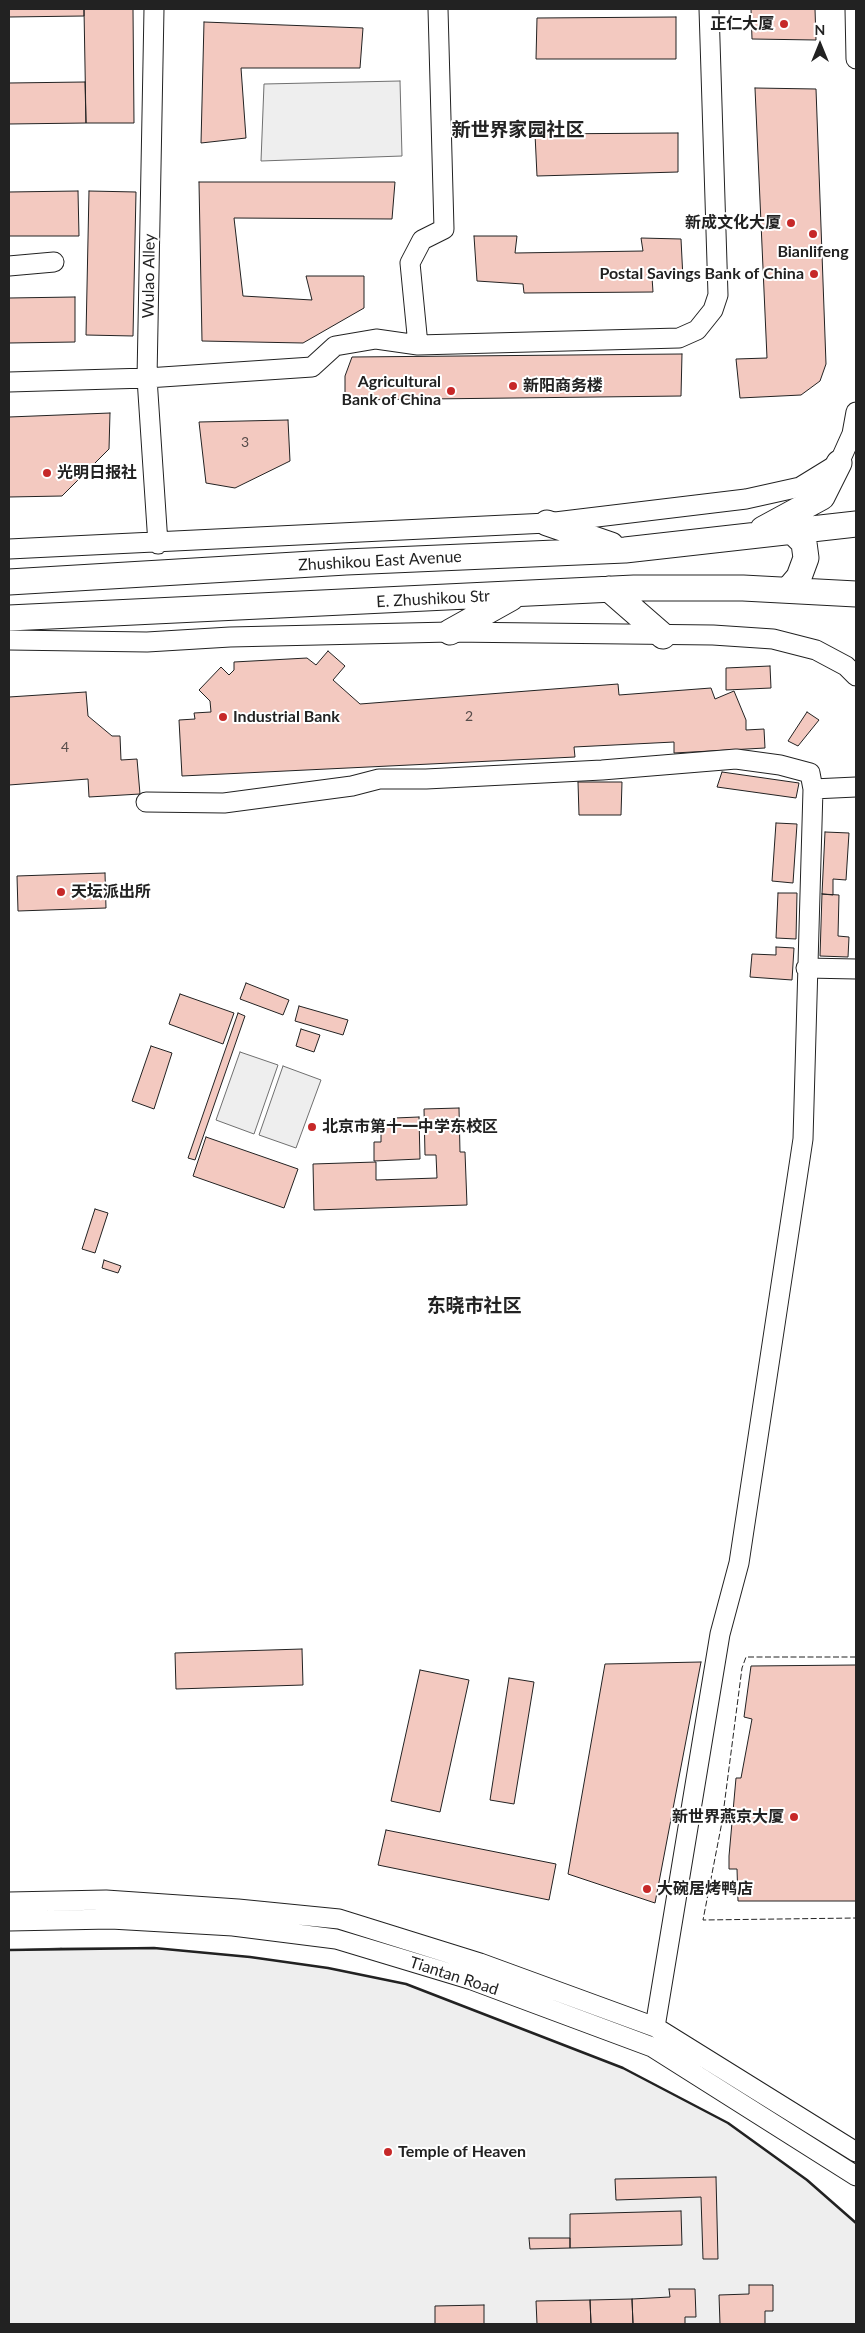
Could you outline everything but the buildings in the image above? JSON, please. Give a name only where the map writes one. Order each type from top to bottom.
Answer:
[{"type":"main road","points":[[752,535],[822,497],[839,463]]},
{"type":"main road","points":[[547,523],[626,550]]},
{"type":"main road","name":"Zhushikou East Avenue","points":[[9,582],[346,562],[626,550],[856,524]]},
{"type":"main road","points":[[788,590],[799,577],[806,558],[804,543],[791,530]]},
{"type":"main road","name":"E. Zhushikou Str","points":[[9,618],[516,595],[608,589],[743,588],[856,594]]},
{"type":"main road","points":[[608,589],[663,636]]},
{"type":"main road","points":[[450,632],[516,595]]},
{"type":"street","name":"Wulao Alley","points":[[154,9],[147,378],[158,544]]},
{"type":"street","points":[[418,345],[410,263],[422,240],[444,229],[438,9]]},
{"type":"street","points":[[9,382],[147,378],[312,367],[335,346],[376,339],[418,345],[679,338],[697,330],[713,310],[718,295],[709,9]]},
{"type":"street","points":[[855,9],[856,59]]},
{"type":"street","points":[[9,266],[54,262]]},
{"type":"street","points":[[839,463],[852,434],[856,412]]},
{"type":"street","name":"Zhushikou East Avenue","points":[[9,549],[158,544],[547,523],[746,499],[800,487],[839,463]]},
{"type":"street","points":[[9,640],[147,642],[230,637],[450,632],[773,639],[816,650],[846,666],[856,676]]},
{"type":"street","points":[[146,802],[224,803],[352,786],[379,780],[426,780],[602,770],[736,759],[780,765],[810,774],[813,789],[806,968],[803,1139],[739,1562],[720,1634],[655,2027]]},
{"type":"street","points":[[813,789],[856,787]]},
{"type":"street","points":[[806,968],[856,969]]},
{"type":"street","name":"Tiantan Road","points":[[9,1902],[106,1900],[238,1909],[339,1919],[480,1963],[655,2027],[856,2152]]},
{"type":"street","name":"Tiantan Road","points":[[9,1921],[111,1919],[233,1926],[336,1939],[472,1980],[652,2047],[856,2176]]},
{"type":"shaded area","points":[[400,81],[402,156],[261,161],[264,84]]},
{"type":"shaded area","points":[[240,1052],[278,1065],[254,1134],[216,1120]]},
{"type":"shaded area","points":[[283,1066],[321,1080],[296,1148],[259,1135]]},
{"type":"shaded area","name":"Temple of Heaven","points":[[154,1948],[250,1957],[328,1968],[406,1984],[623,2068],[728,2123],[807,2180],[856,2223],[856,2324],[9,2324],[9,1950]]},
{"type":"fence","points":[[856,1657],[746,1657],[742,1668],[722,1822],[703,1920],[856,1918]]},
{"type":"wall","points":[[9,1950],[154,1948],[250,1957],[328,1968],[406,1984],[623,2068],[728,2123],[807,2180],[856,2223]]},
{"type":"place","name":"正仁大厦","points":[[784,24]]},
{"type":"place","name":"新成文化大厦","points":[[791,223]]},
{"type":"place","name":"Bianlifeng","points":[[813,234]]},
{"type":"place","name":"Postal Savings Bank of China","points":[[814,274]]},
{"type":"place","name":"新阳商务楼","points":[[513,386]]},
{"type":"place","name":"Agricultural Bank of China","points":[[451,391]]},
{"type":"place","name":"光明日报社","points":[[47,473]]},
{"type":"place","name":"Industrial Bank","points":[[223,717]]},
{"type":"place","name":"天坛派出所","points":[[61,892]]},
{"type":"place","name":"北京市第十一中学东校区","points":[[312,1127]]},
{"type":"place","name":"新世界燕京大厦","points":[[794,1817]]},
{"type":"place","name":"大碗居烤鸭店","points":[[647,1889]]},
{"type":"place","name":"Temple of Heaven","points":[[388,2152]]},
{"type":"district","name":"新世界家园社区","points":[[518,130]]},
{"type":"district","name":"东晓市社区","points":[[474,1306]]}]
